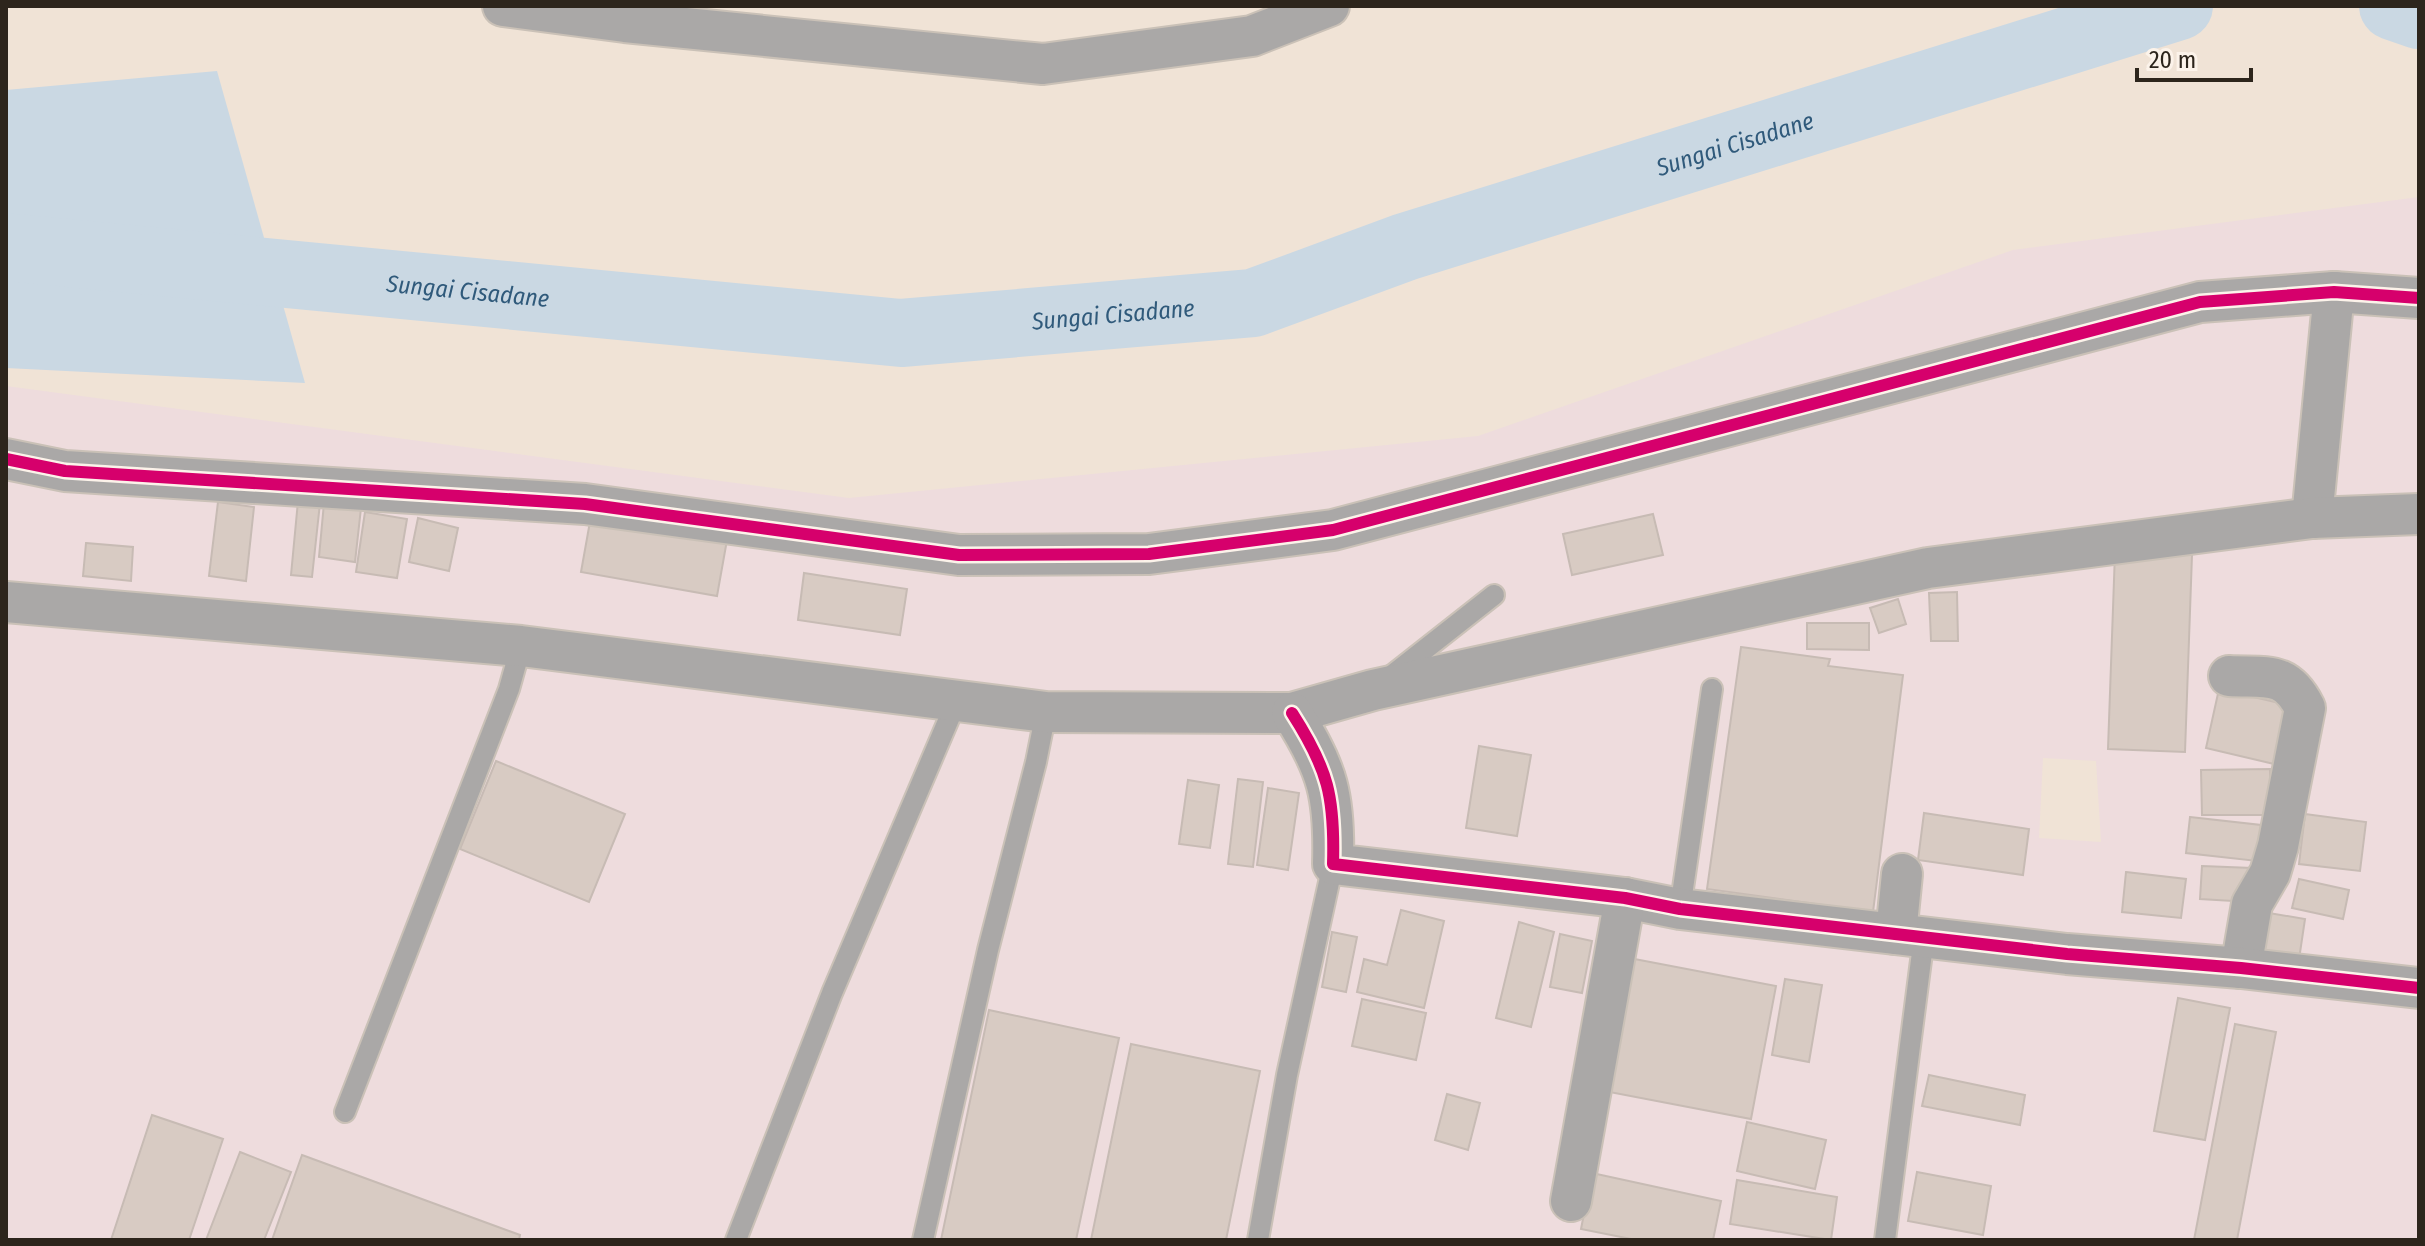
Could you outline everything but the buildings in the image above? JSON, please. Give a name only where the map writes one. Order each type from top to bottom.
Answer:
[{"type":"street","points":[[503,6],[625,22],[1043,64],[1252,36],[1329,6]]},
{"type":"street","points":[[2312,518],[2334,292]]},
{"type":"street","points":[[6,459],[65,471],[585,504],[959,555],[1149,554],[1333,530],[2200,302],[2334,292],[2419,298]]},
{"type":"street","points":[[6,602],[521,646],[1046,712],[1292,713],[1373,690],[1928,568],[2312,518],[2419,514]]},
{"type":"street","points":[[2229,676],[2279,679],[2295,688],[2305,708],[2278,846],[2270,873],[2252,904],[2241,968]]},
{"type":"street","points":[[1292,713],[1312,744],[1327,781],[1334,819],[1333,864],[1625,898],[1680,909],[2067,954],[2241,968],[2419,988]]},
{"type":"street","points":[[1902,874],[1910,935]]},
{"type":"street","points":[[1571,1201],[1625,898]]},
{"type":"lane","points":[[1373,690],[1494,595]]},
{"type":"lane","points":[[345,1112],[509,689],[521,646]]},
{"type":"lane","points":[[1680,909],[1712,689]]},
{"type":"lane","points":[[736,1240],[832,993],[957,700]]},
{"type":"lane","points":[[923,1240],[988,950],[1046,712]]},
{"type":"lane","points":[[1258,1240],[1287,1075],[1333,864]]},
{"type":"lane","points":[[1885,1240],[1910,935]]},
{"type":"shaded area","points":[[217,71],[305,383],[6,368],[6,90]]},
{"type":"shaded area","points":[[2419,197],[2419,1240],[6,1240],[6,386],[849,498],[1478,436],[2013,250]],"holes":[[[2043,758],[2096,761],[2101,842],[2039,838]]]},
{"type":"waterway","name":"Sungai Cisadane","points":[[6,247],[901,333],[1253,303],[1405,247],[2179,6]]},
{"type":"waterway","name":"Sungai Cisadane","points":[[2393,6],[2419,15]]},
{"type":"cycle path","points":[[6,459],[65,471],[585,504],[959,555],[1149,554],[1333,530],[2200,302],[2334,292],[2419,298]]},
{"type":"cycle path","points":[[1292,713],[1314,751],[1327,784],[1333,864],[1625,898],[1680,909],[2067,954],[2241,968],[2419,988]]}]
